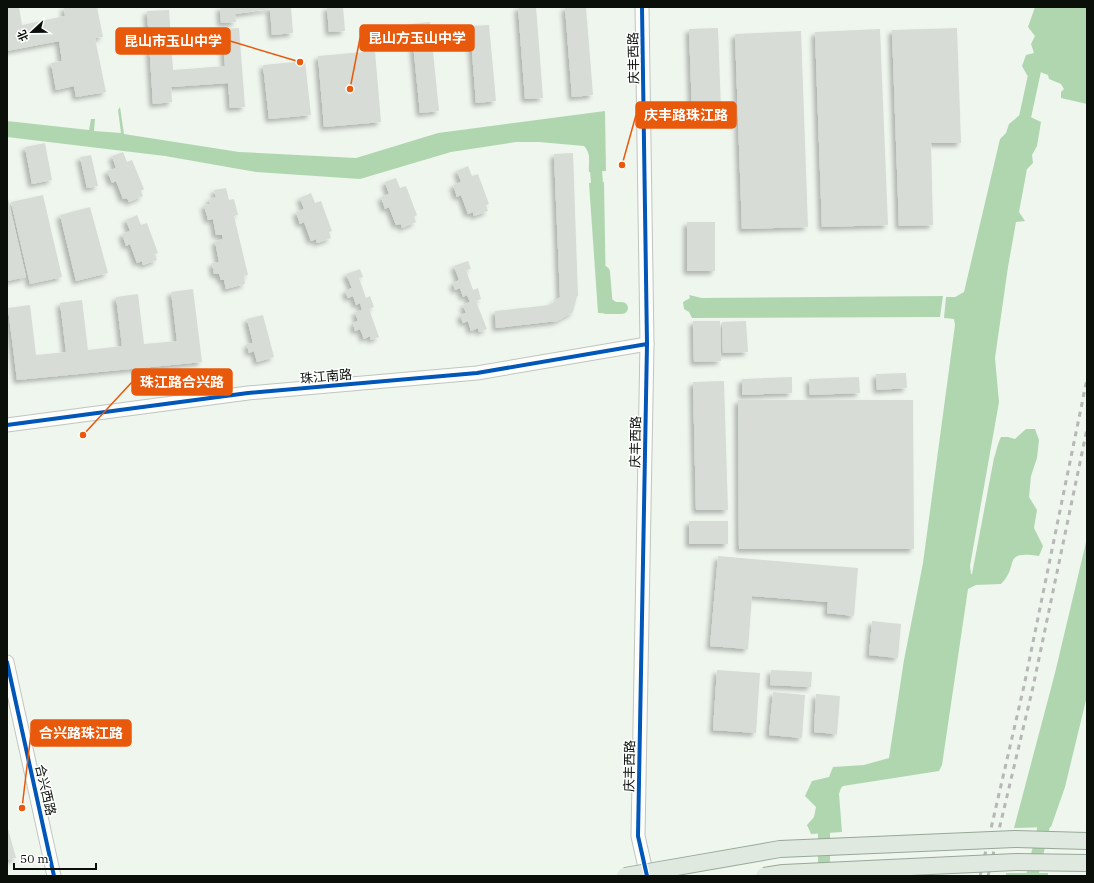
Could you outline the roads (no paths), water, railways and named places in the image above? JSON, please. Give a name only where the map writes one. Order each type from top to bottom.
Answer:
[{"type":"main road","points":[[625,876],[780,849],[1015,839],[1087,841]]},
{"type":"main road","points":[[764,876],[783,873],[1008,863],[1087,863]]},
{"type":"street","name":"庆丰西路","points":[[642,7],[647,344],[638,836],[647,876]]},
{"type":"street","name":"珠江南路","points":[[7,425],[248,393],[477,373],[647,344]]},
{"type":"street","name":"合兴西路","points":[[7,662],[54,876]]},
{"type":"waterway","points":[[1022,131],[1038,57]]},
{"type":"waterway","points":[[595,156],[598,197]]},
{"type":"waterway","points":[[604,272],[607,308],[622,308]]},
{"type":"waterway","points":[[1032,876],[1047,813]]},
{"type":"waterway","points":[[824,817],[824,876]]},
{"type":"railway","points":[[980,876],[1024,686],[1087,379]]},
{"type":"railway","points":[[988,876],[1033,687],[1087,429]]},
{"type":"place","name":"昆山市玉山中学","points":[[300,62]]},
{"type":"place","name":"昆山方玉山中学","points":[[350,89]]},
{"type":"place","name":"庆丰路珠江路","points":[[622,165]]},
{"type":"place","name":"珠江路合兴路","points":[[83,435]]},
{"type":"place","name":"合兴路珠江路","points":[[22,808]]}]
